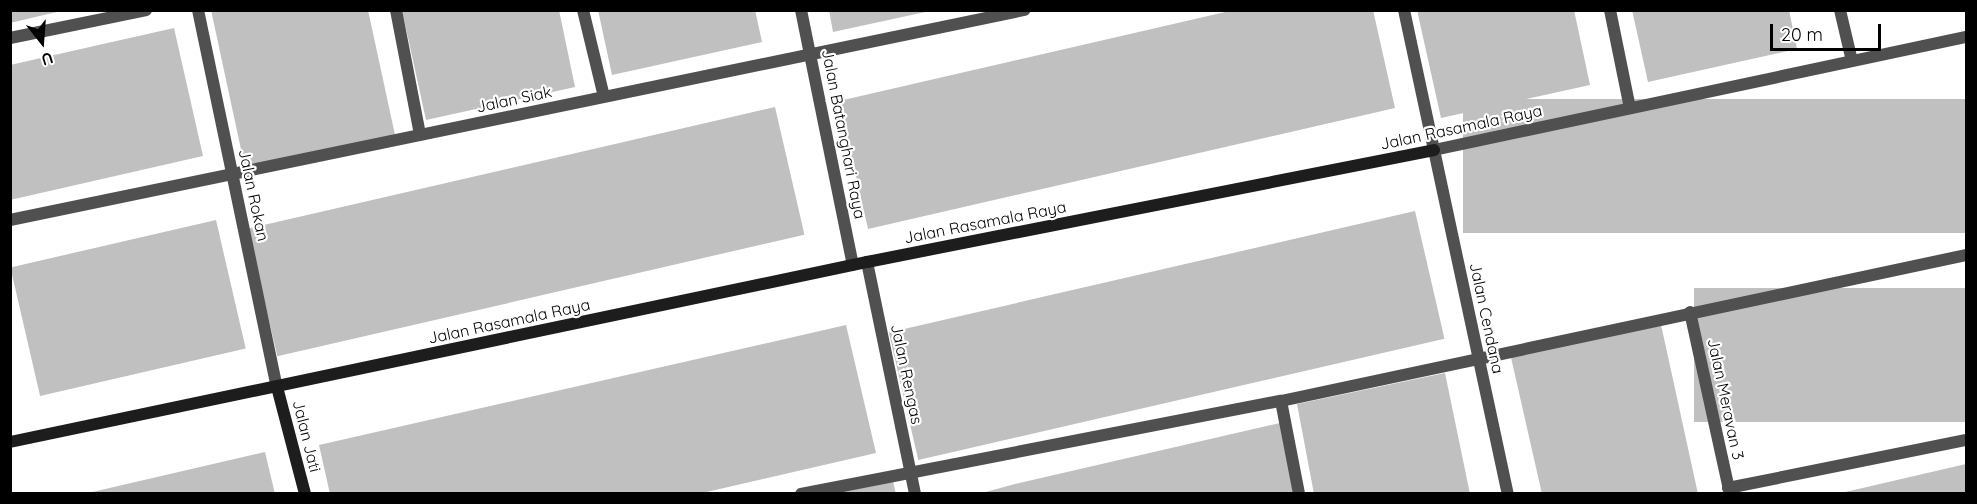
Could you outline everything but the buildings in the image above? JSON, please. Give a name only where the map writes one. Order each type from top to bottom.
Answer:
[{"type":"street","points":[[10,38],[146,10]]},
{"type":"street","name":"Jalan Rokan","points":[[198,10],[277,387]]},
{"type":"street","points":[[396,10],[420,135]]},
{"type":"street","points":[[583,10],[604,98]]},
{"type":"street","name":"Jalan Batanghari Raya","points":[[801,10],[854,265]]},
{"type":"street","name":"Jalan Cendana","points":[[1404,10],[1508,494]]},
{"type":"street","points":[[1610,10],[1630,108]]},
{"type":"street","points":[[1840,10],[1852,62]]},
{"type":"street","name":"Jalan Siak","points":[[10,220],[1019,11]]},
{"type":"street","name":"Jalan Rasamala Raya","points":[[10,442],[867,262],[1434,150],[1966,37]]},
{"type":"street","points":[[801,494],[910,471],[1281,401],[1966,255]]},
{"type":"street","name":"Jalan Rengas","points":[[867,262],[915,494]]},
{"type":"street","name":"Jalan Meravan 3","points":[[1690,312],[1729,491]]},
{"type":"street","name":"Jalan Jati","points":[[277,387],[304,494]]},
{"type":"street","points":[[1281,401],[1299,494]]},
{"type":"street","points":[[1729,491],[1966,440]]}]
